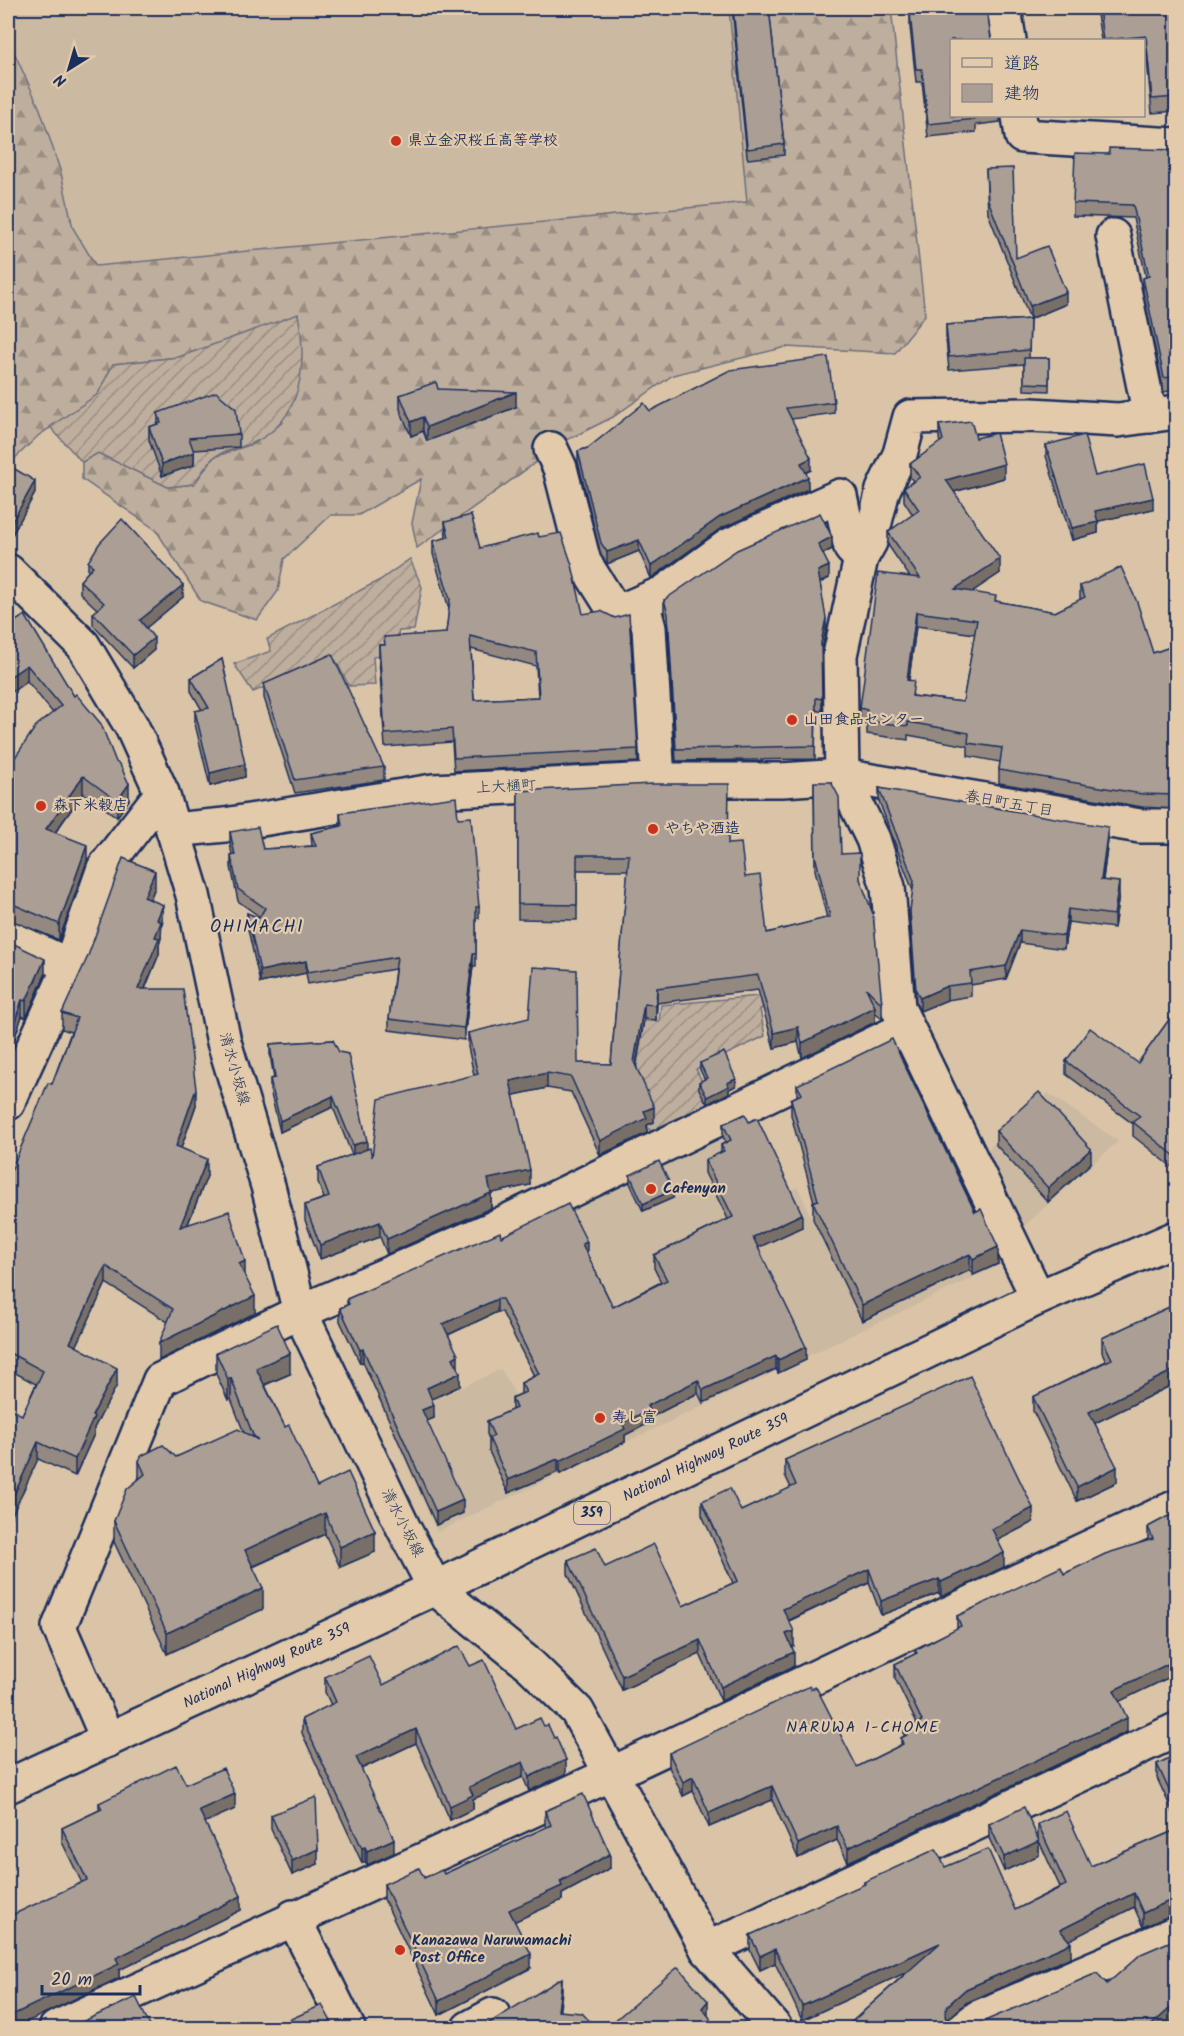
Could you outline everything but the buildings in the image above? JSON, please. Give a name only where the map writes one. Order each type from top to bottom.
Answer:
[{"type":"main road","points":[[1004,8],[1009,39]]},
{"type":"main road","points":[[1019,117],[1022,136],[1176,145]]},
{"type":"main road","points":[[1038,1298],[898,1008],[888,887],[873,839],[842,776],[840,655],[863,554],[883,490],[900,454],[910,417],[1031,415],[1118,420],[1163,414],[1113,236]]},
{"type":"main road","points":[[556,458],[584,562],[616,613],[663,593],[728,546],[840,496],[851,548],[863,554]]},
{"type":"main road","points":[[863,554],[862,515],[865,471]]},
{"type":"main road","name":"清水小坂線","points":[[8,571],[83,645],[132,727],[162,793],[208,960],[224,1042],[268,1186],[300,1312],[403,1527],[435,1588]]},
{"type":"main road","points":[[642,602],[649,628],[658,780]]},
{"type":"main road","name":"上大樋町","points":[[173,830],[225,825],[434,791],[658,780],[782,780],[842,776]]},
{"type":"main road","name":"春日町五丁目","points":[[842,776],[1140,826],[1176,826]]},
{"type":"main road","points":[[8,1103],[70,966],[104,868],[162,793]]},
{"type":"main road","points":[[8,937],[70,966]]},
{"type":"main road","points":[[108,1740],[59,1628],[160,1380],[300,1312],[487,1231],[906,1028]]},
{"type":"main road","name":"National Highway Route 359","points":[[8,1786],[435,1588],[1038,1298],[1176,1238]]},
{"type":"main road","points":[[56,2028],[294,1917],[610,1775],[943,1614],[1176,1507]]},
{"type":"main road","points":[[435,1588],[530,1665],[577,1711],[610,1775],[707,1948],[775,2028]]},
{"type":"main road","points":[[707,1948],[1176,1730]]},
{"type":"main road","points":[[294,1917],[348,2028]]},
{"type":"main road","points":[[963,2028],[977,2018],[1176,1933]]},
{"type":"shaded area","name":"県立金沢桜丘高等学校","points":[[8,8],[729,8],[747,202],[96,266],[73,228],[61,173],[40,109],[8,39]]},
{"type":"shaded area","points":[[1048,1093],[1118,1141],[1021,1229],[982,1155]]},
{"type":"shaded area","points":[[748,1119],[784,1192],[798,1187],[814,1224],[958,1155],[1006,1262],[437,1532],[388,1422],[501,1369],[515,1394],[566,1372],[615,1315],[564,1204]]},
{"type":"green space","points":[[729,8],[891,8],[925,315],[895,353],[786,347],[673,375],[613,417],[567,440],[417,548],[412,523],[421,479],[359,515],[331,515],[284,559],[278,591],[257,620],[201,601],[156,530],[82,479],[82,462],[98,453],[168,487],[194,484],[214,457],[255,443],[283,422],[200,349],[179,357],[113,364],[98,394],[39,435],[8,465],[8,39],[40,109],[61,173],[73,228],[96,266],[747,202]]},
{"type":"green space","points":[[298,314],[301,332],[301,370],[292,405],[283,420],[270,433],[253,443],[214,457],[194,484],[168,487],[98,453],[82,462],[50,427],[98,394],[113,364],[179,357]]},
{"type":"green space","points":[[410,559],[422,587],[414,630],[399,631],[392,652],[373,657],[375,685],[349,686],[336,661],[282,685],[279,681],[253,692],[234,664],[271,651],[267,639],[380,580]]},
{"type":"green space","points":[[780,989],[784,1003],[760,1009],[765,1036],[696,1069],[712,1102],[651,1132],[632,1099],[644,1021],[659,1021],[661,1005],[759,996]]},
{"type":"place","name":"県立金沢桜丘高等学校","points":[[396,141]]},
{"type":"place","name":"山田食品センター","points":[[792,720]]},
{"type":"place","name":"森下米穀店","points":[[41,806]]},
{"type":"place","name":"やちや酒造","points":[[653,829]]},
{"type":"place","name":"Cafenyan","points":[[651,1189]]},
{"type":"place","name":"寿し富","points":[[600,1418]]},
{"type":"place","name":"Kanazawa Naruwamachi Post Office","points":[[400,1950]]},
{"type":"district","name":"OHIMACHI","points":[[257,927]]},
{"type":"district","name":"NARUWA 1-CHOME","points":[[863,1727]]}]
